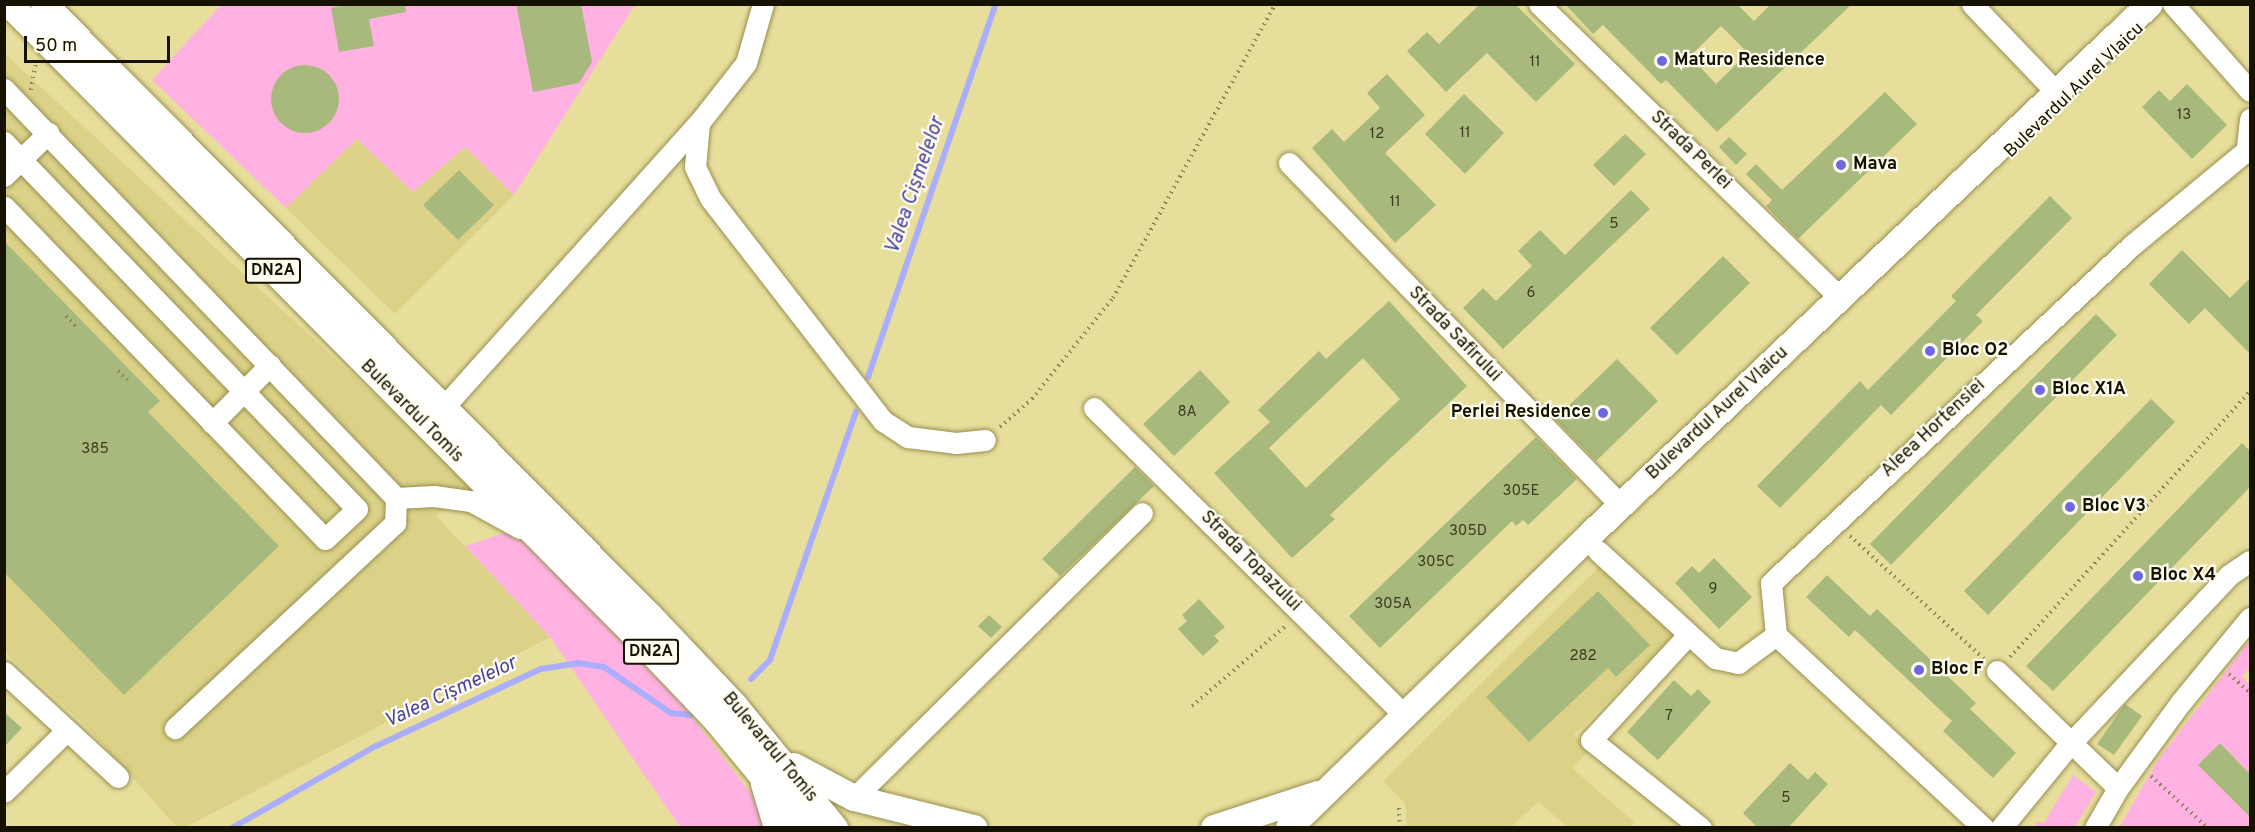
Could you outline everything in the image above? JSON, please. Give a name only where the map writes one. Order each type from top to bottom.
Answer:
[{"type":"main road","name":"Bulevardul Tomis","points":[[9,4],[537,539],[835,828]]},
{"type":"main road","name":"Bulevardul Tomis","points":[[44,4],[442,409],[650,616],[768,762],[805,828]]},
{"type":"main road","name":"Bulevardul Aurel Vlaicu","points":[[1289,828],[1620,506],[2150,4]]},
{"type":"main road","name":"Bulevardul Aurel Vlaicu","points":[[1312,828],[2163,4]]},
{"type":"main road","points":[[777,828],[768,762],[806,775],[854,798],[974,828]]},
{"type":"main road","points":[[1214,828],[1327,791]]},
{"type":"street","points":[[442,409],[699,123],[746,63],[764,4]]},
{"type":"street","name":"Strada Perlei","points":[[1539,4],[1841,299]]},
{"type":"street","points":[[1972,4],[2057,93]]},
{"type":"street","points":[[2173,4],[2250,91]]},
{"type":"street","points":[[4,89],[396,498],[395,523],[175,728]]},
{"type":"street","points":[[2249,151],[2250,119]]},
{"type":"street","points":[[699,123],[695,167],[710,198],[883,421],[908,437],[956,443],[986,440]]},
{"type":"street","points":[[4,176],[48,134]]},
{"type":"street","points":[[4,142],[357,509],[326,539],[4,207]]},
{"type":"street","name":"Aleea Hortensiei","points":[[1776,635],[1771,583],[2131,246],[2249,151]]},
{"type":"street","name":"Strada Safirului","points":[[1289,163],[1620,506]]},
{"type":"street","points":[[212,423],[270,365]]},
{"type":"street","name":"Strada Topazului","points":[[1094,408],[1405,716]]},
{"type":"street","points":[[396,498],[434,496],[471,501],[537,539]]},
{"type":"street","points":[[854,798],[1142,513]]},
{"type":"street","points":[[1598,551],[1715,658],[1738,663],[1776,635],[1984,828]]},
{"type":"street","points":[[2001,828],[2069,745],[2229,574],[2250,561]]},
{"type":"street","points":[[2095,828],[2118,788],[2181,702],[2250,618]]},
{"type":"street","points":[[1688,635],[1591,741],[1701,828]]},
{"type":"street","points":[[1997,671],[2069,745],[2118,788]]},
{"type":"street","points":[[4,672],[118,777]]},
{"type":"street","points":[[4,792],[68,730]]},
{"type":"path","points":[[986,440],[1032,399],[1113,298],[1275,4]]},
{"type":"path","points":[[30,97],[37,56]]},
{"type":"path","points":[[66,316],[77,328]]},
{"type":"path","points":[[118,371],[128,380]]},
{"type":"path","points":[[1835,521],[1997,671],[2250,390]]},
{"type":"path","points":[[1192,706],[1301,613]]},
{"type":"path","points":[[2228,672],[2250,693]]},
{"type":"path","points":[[2143,769],[2208,828]]},
{"type":"path","points":[[1399,808],[1400,828]]},
{"type":"shaded area","points":[[221,5],[635,5],[514,195],[465,147],[413,192],[357,139],[286,208],[152,80]]},
{"type":"shaded area","points":[[4,53],[471,484],[436,516],[550,637],[184,828],[177,827],[85,725],[5,652]]},
{"type":"shaded area","points":[[357,139],[413,192],[465,147],[514,195],[395,314],[286,208]]},
{"type":"shaded area","points":[[514,530],[682,704],[755,799],[766,827],[680,827],[550,637],[465,546]]},
{"type":"shaded area","points":[[1603,563],[1674,635],[1574,735],[1591,749],[1572,768],[1634,822],[1629,827],[1568,827],[1538,802],[1511,827],[1407,827],[1405,803],[1383,781]]},
{"type":"shaded area","points":[[2250,640],[2250,667],[2242,677],[2250,685],[2250,774],[2220,743],[2198,765],[2250,817],[2250,827],[2119,828],[2158,760]]},
{"type":"shaded area","points":[[2073,775],[2096,792],[2075,827],[2034,827],[2037,822],[2044,823]]},
{"type":"building","points":[[350,4],[405,4],[406,12],[369,19],[374,46],[339,52],[331,8]]},
{"type":"building","points":[[516,4],[581,4],[592,62],[579,83],[533,92]]},
{"type":"building","points":[[1480,4],[1515,4],[1575,64],[1536,102],[1487,53],[1446,92],[1407,51],[1427,32],[1439,44]]},
{"type":"building","points":[[1565,4],[1737,4],[1754,21],[1771,4],[1852,4],[1717,132],[1666,80],[1661,84],[1603,25],[1593,34]],"holes":[[[1721,26],[1748,53],[1716,84],[1690,56]]]},
{"type":"building","points":[[305,65],[318,68],[329,75],[336,86],[339,99],[336,112],[329,123],[318,130],[305,133],[292,130],[281,123],[274,112],[271,99],[274,86],[281,75],[292,68]]},
{"type":"building","points":[[1387,74],[1425,115],[1385,153],[1436,205],[1395,243],[1312,148],[1332,129],[1344,142],[1380,108],[1367,93]]},
{"type":"building","points":[[2187,84],[2227,125],[2192,159],[2142,107],[2159,90],[2170,101]]},
{"type":"building","name":"Mava","points":[[1885,92],[1917,124],[1798,239],[1766,206],[1772,200],[1746,174],[1756,164],[1782,190]]},
{"type":"building","points":[[1464,94],[1504,133],[1465,174],[1425,134]]},
{"type":"building","points":[[1625,134],[1646,154],[1614,186],[1593,165]]},
{"type":"building","points":[[1729,137],[1747,154],[1736,165],[1719,147]]},
{"type":"building","points":[[459,170],[494,205],[458,240],[423,205]]},
{"type":"building","points":[[1631,190],[1650,209],[1503,349],[1463,308],[1483,288],[1496,301],[1532,266],[1518,251],[1540,230],[1565,255]]},
{"type":"building","name":"Bloc O2","points":[[2050,196],[2072,218],[1976,315],[1983,321],[1891,415],[1881,405],[1780,508],[1757,486],[1860,381],[1868,390],[1956,301],[1951,296]]},
{"type":"building","points":[[4,241],[160,401],[148,412],[279,546],[124,695],[4,572]]},
{"type":"building","points":[[2182,250],[2230,298],[2250,278],[2250,354],[2205,308],[2189,324],[2149,284]]},
{"type":"building","points":[[1723,256],[1750,283],[1677,355],[1650,328]]},
{"type":"building","points":[[1389,301],[1467,386],[1330,515],[1335,519],[1292,558],[1214,473],[1270,422],[1258,410],[1319,351],[1326,359]],"holes":[[[1363,358],[1400,399],[1306,488],[1269,448]]]},
{"type":"building","points":[[2096,314],[2117,335],[1891,565],[1870,544]]},
{"type":"building","name":"Perlei Residence","points":[[1617,359],[1658,401],[1596,461],[1555,419]]},
{"type":"building","points":[[1200,370],[1230,402],[1174,456],[1143,424]]},
{"type":"building","name":"Bloc V3","points":[[2151,399],[2175,422],[1988,615],[1964,591]]},
{"type":"building","points":[[1536,437],[1577,479],[1528,525],[1523,520],[1516,526],[1512,521],[1380,648],[1349,616]]},
{"type":"building","name":"Bloc X4","points":[[2242,443],[2250,451],[2250,487],[2053,691],[2026,666]]},
{"type":"building","points":[[1135,467],[1154,486],[1060,576],[1042,559]]},
{"type":"building","points":[[1714,558],[1752,597],[1719,629],[1675,583],[1692,566],[1699,573]]},
{"type":"building","name":"Bloc F","points":[[1827,575],[1870,616],[1877,609],[1976,703],[1970,709],[2016,753],[1993,778],[1943,731],[1952,721],[1855,630],[1849,637],[1806,597]]},
{"type":"building","points":[[1598,591],[1650,645],[1616,677],[1608,668],[1529,742],[1486,697]]},
{"type":"building","points":[[1199,599],[1225,627],[1214,636],[1219,641],[1203,656],[1178,629],[1187,621],[1182,615]]},
{"type":"building","points":[[989,615],[1002,627],[991,638],[978,626]]},
{"type":"building","points":[[1674,680],[1691,696],[1698,689],[1711,702],[1658,760],[1627,732]]},
{"type":"building","points":[[2125,704],[2142,716],[2114,755],[2097,744]]},
{"type":"building","points":[[4,712],[22,728],[4,747]]},
{"type":"building","points":[[2220,743],[2250,774],[2250,817],[2198,765]]},
{"type":"building","points":[[1790,763],[1808,780],[1815,772],[1828,784],[1788,828],[1758,828],[1743,813]]},
{"type":"waterway","name":"Valea Cișmelelor","points":[[868,377],[996,4]]},
{"type":"waterway","name":"Valea Cișmelelor","points":[[751,679],[770,660],[856,411]]},
{"type":"waterway","name":"Valea Cișmelelor","points":[[232,828],[372,748],[541,669],[578,663],[604,667],[671,713],[691,715]]},
{"type":"place","name":"Maturo Residence","points":[[1662,61]]},
{"type":"place","name":"Mava","points":[[1841,165]]},
{"type":"place","name":"Bloc O2","points":[[1930,351]]},
{"type":"place","name":"Bloc X1A","points":[[2040,390]]},
{"type":"place","name":"Perlei Residence","points":[[1603,413]]},
{"type":"place","name":"Bloc V3","points":[[2070,507]]},
{"type":"place","name":"Bloc X4","points":[[2138,576]]},
{"type":"place","name":"Bloc F","points":[[1919,670]]}]
